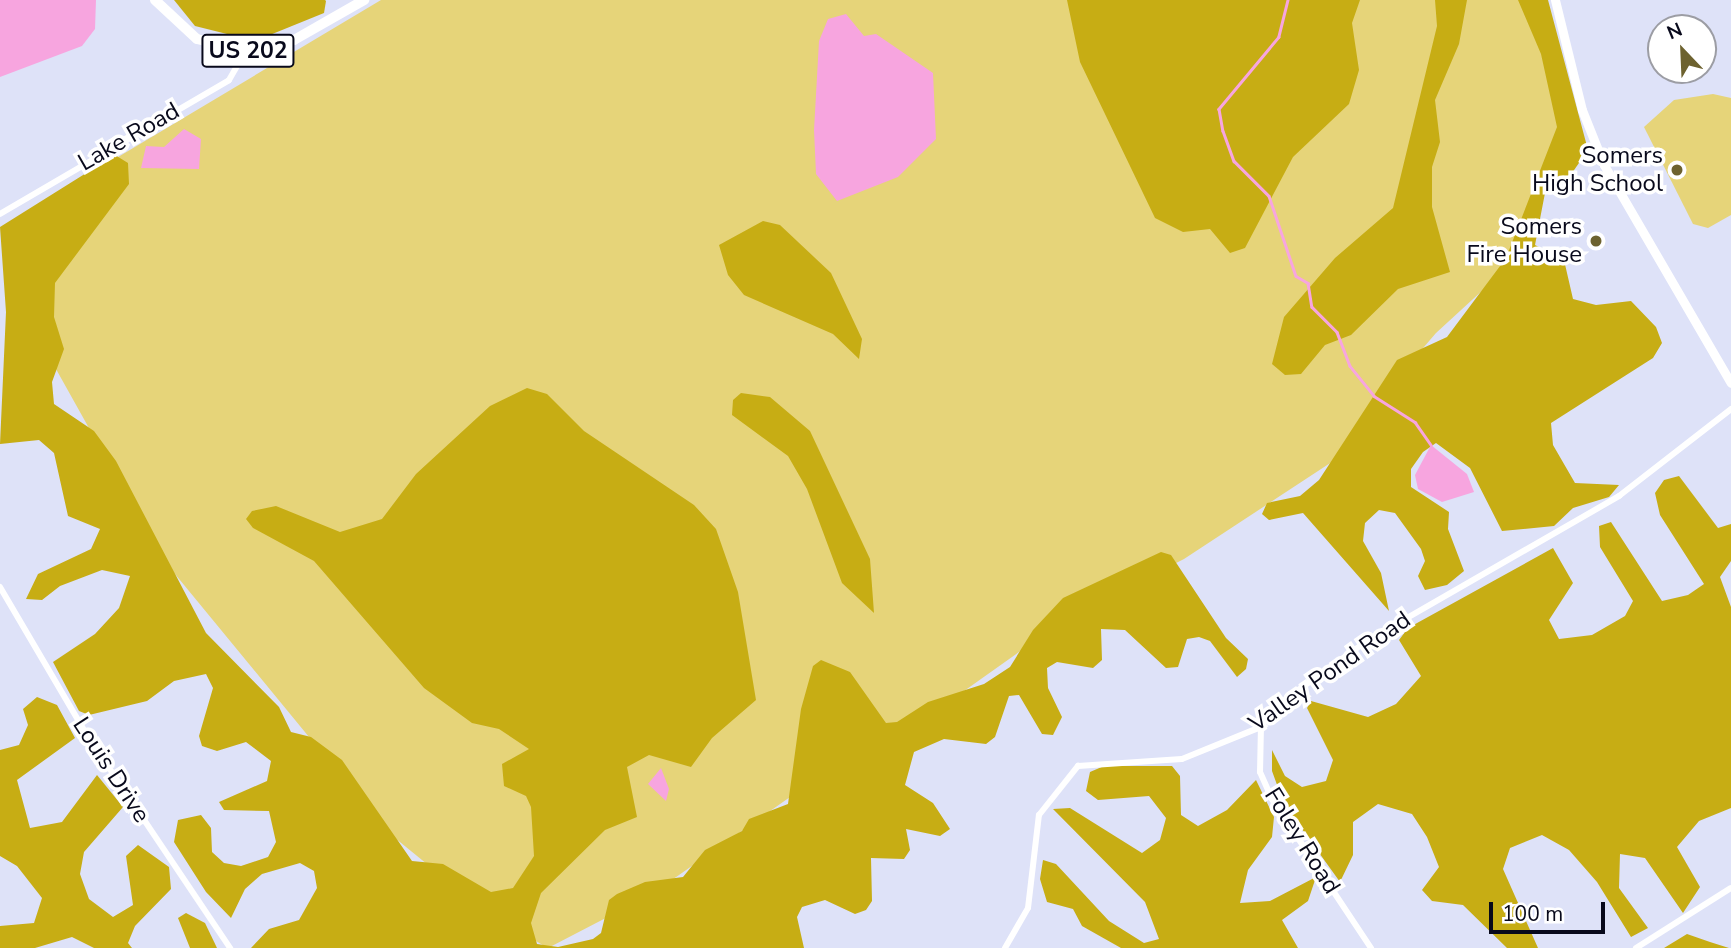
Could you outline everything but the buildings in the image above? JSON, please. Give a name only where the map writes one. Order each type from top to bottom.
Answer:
[{"type":"main road","name":"US 202","points":[[155,0],[197,39],[246,51],[294,40],[364,0]]},
{"type":"main road","points":[[1555,0],[1582,110],[1604,165],[1731,383]]},
{"type":"street","name":"Lake Road","points":[[0,214],[229,80],[246,51]]},
{"type":"street","name":"Valley Pond Road","points":[[1005,948],[1028,908],[1039,815],[1078,766],[1182,759],[1261,725],[1287,698],[1367,641],[1619,496],[1731,409]]},
{"type":"street","name":"Louis Drive","points":[[0,587],[87,735],[230,948]]},
{"type":"street","name":"Foley Road","points":[[1261,725],[1260,772],[1272,799],[1371,948]]},
{"type":"street","points":[[1636,948],[1731,888]]},
{"type":"shaded area","points":[[0,0],[96,0],[95,29],[82,46],[0,77]]},
{"type":"shaded area","points":[[174,0],[326,1],[324,13],[255,41],[195,26]]},
{"type":"shaded area","points":[[381,0],[1536,0],[1566,149],[1509,266],[1436,333],[1362,419],[1347,452],[1184,559],[1064,620],[957,696],[871,740],[652,894],[548,948],[487,913],[395,838],[332,765],[161,557],[42,344],[39,258],[103,166]]},
{"type":"shaded area","points":[[1067,0],[1360,0],[1352,23],[1359,70],[1349,104],[1293,157],[1245,248],[1230,253],[1210,229],[1183,232],[1155,218],[1080,62]]},
{"type":"shaded area","points":[[1435,0],[1467,0],[1459,44],[1435,100],[1440,142],[1432,167],[1432,207],[1450,272],[1398,289],[1351,335],[1325,345],[1301,374],[1285,375],[1272,364],[1284,317],[1335,258],[1393,208],[1437,26]]},
{"type":"shaded area","points":[[1518,0],[1548,0],[1588,150],[1572,173],[1545,193],[1535,245],[1564,260],[1573,299],[1596,305],[1631,301],[1656,327],[1662,343],[1653,358],[1551,423],[1553,445],[1575,483],[1619,485],[1609,497],[1573,508],[1554,526],[1502,531],[1470,468],[1436,443],[1423,452],[1411,469],[1411,487],[1449,512],[1448,529],[1464,571],[1447,585],[1425,590],[1418,576],[1425,561],[1421,549],[1395,513],[1379,510],[1365,523],[1363,541],[1381,573],[1389,611],[1303,513],[1269,520],[1262,514],[1267,503],[1300,496],[1319,480],[1397,360],[1447,337],[1506,258],[1557,127],[1541,54]]},
{"type":"shaded area","points":[[846,14],[864,36],[876,34],[933,73],[936,139],[898,177],[837,201],[816,174],[814,130],[819,41],[828,19]]},
{"type":"shaded area","points":[[1713,94],[1731,98],[1731,215],[1708,228],[1693,224],[1644,127],[1674,100]]},
{"type":"shaded area","points":[[184,129],[201,139],[199,169],[141,168],[146,146],[164,147]]},
{"type":"shaded area","points":[[115,155],[128,163],[129,184],[55,283],[54,317],[64,349],[52,382],[54,404],[94,431],[116,461],[206,633],[279,707],[291,732],[311,737],[342,760],[412,861],[443,864],[491,892],[513,888],[534,856],[531,807],[526,796],[504,786],[502,764],[529,749],[499,729],[472,723],[424,688],[314,561],[253,528],[246,519],[252,511],[276,506],[340,532],[382,519],[416,474],[490,406],[527,388],[547,394],[584,431],[694,505],[716,529],[738,592],[756,700],[712,738],[691,767],[649,755],[627,767],[637,817],[605,830],[541,893],[531,923],[537,944],[558,947],[593,939],[601,933],[609,900],[617,894],[645,882],[683,877],[705,850],[742,831],[749,819],[788,804],[801,709],[813,666],[821,660],[850,672],[886,723],[897,722],[928,702],[984,684],[1010,667],[1033,630],[1063,598],[1161,552],[1171,555],[1226,638],[1248,659],[1246,669],[1237,677],[1210,641],[1199,637],[1187,639],[1178,667],[1166,668],[1125,630],[1101,629],[1102,660],[1093,668],[1057,662],[1047,668],[1048,688],[1062,717],[1053,735],[1042,734],[1019,695],[1009,696],[995,737],[986,744],[944,739],[914,752],[905,785],[933,803],[950,829],[940,836],[906,829],[910,850],[904,859],[871,858],[872,901],[866,910],[855,914],[825,900],[802,907],[797,917],[804,948],[251,948],[269,929],[299,920],[317,888],[314,871],[300,863],[262,874],[245,889],[231,918],[206,892],[174,842],[178,820],[201,815],[211,828],[212,852],[224,863],[241,866],[268,857],[276,842],[269,811],[224,810],[219,802],[267,781],[271,761],[246,742],[217,751],[202,746],[199,736],[213,688],[206,674],[174,681],[147,701],[89,715],[79,711],[53,662],[95,634],[119,608],[130,576],[102,570],[60,586],[42,600],[26,599],[38,574],[91,549],[100,529],[68,516],[54,453],[39,440],[0,444],[6,312],[0,227]]},
{"type":"shaded area","points":[[763,221],[780,225],[831,273],[862,339],[859,359],[833,334],[744,295],[728,275],[719,245]]},
{"type":"shaded area","points":[[741,393],[770,397],[810,431],[870,559],[874,613],[842,583],[807,489],[788,456],[732,415],[733,400]]},
{"type":"shaded area","points":[[1431,445],[1467,474],[1474,492],[1442,502],[1418,489],[1415,475]]},
{"type":"shaded area","points":[[1679,476],[1718,528],[1731,524],[1731,561],[1720,577],[1731,607],[1731,808],[1699,821],[1677,847],[1700,887],[1683,913],[1645,858],[1620,854],[1619,888],[1648,928],[1631,937],[1597,882],[1569,850],[1542,835],[1510,848],[1503,869],[1538,948],[1507,948],[1463,905],[1432,901],[1422,890],[1439,867],[1427,837],[1412,814],[1378,804],[1353,822],[1353,855],[1340,882],[1284,804],[1272,771],[1272,750],[1285,776],[1302,787],[1326,781],[1333,760],[1307,708],[1311,701],[1368,717],[1396,704],[1421,676],[1399,640],[1408,628],[1553,548],[1573,583],[1549,620],[1559,639],[1592,635],[1625,616],[1633,601],[1600,547],[1599,526],[1611,522],[1662,601],[1688,595],[1704,584],[1660,515],[1655,493],[1664,480]]},
{"type":"shaded area","points":[[37,697],[57,705],[75,738],[17,780],[30,828],[62,822],[97,775],[123,807],[84,852],[80,874],[89,899],[113,917],[133,905],[126,856],[138,845],[169,867],[171,889],[135,926],[128,943],[132,948],[94,948],[72,937],[35,948],[0,948],[0,926],[34,923],[42,898],[17,866],[0,856],[0,750],[19,745],[28,725],[23,709]]},
{"type":"shaded area","points":[[1104,766],[1172,766],[1180,776],[1181,815],[1198,826],[1227,810],[1256,780],[1274,817],[1272,837],[1248,870],[1240,903],[1270,901],[1316,877],[1308,901],[1282,920],[1298,948],[1121,948],[1082,926],[1073,909],[1047,902],[1040,879],[1043,860],[1056,864],[1109,921],[1144,943],[1159,939],[1145,902],[1053,809],[1070,808],[1142,853],[1160,840],[1166,818],[1149,796],[1098,800],[1086,791],[1090,772]]},
{"type":"shaded area","points":[[661,768],[669,789],[666,801],[648,784]]},
{"type":"shaded area","points":[[186,913],[205,923],[217,948],[190,948],[178,918]]},
{"type":"shaded area","points":[[1687,934],[1710,942],[1729,948],[1664,948]]},
{"type":"waterway","points":[[1288,0],[1279,37],[1219,109],[1223,131],[1234,161],[1269,196],[1296,276],[1308,283],[1312,307],[1337,332],[1350,366],[1374,396],[1415,422],[1431,445]]},
{"type":"place","name":"Somers High School","points":[[1677,170]]},
{"type":"place","name":"Somers Fire House","points":[[1596,241]]}]
